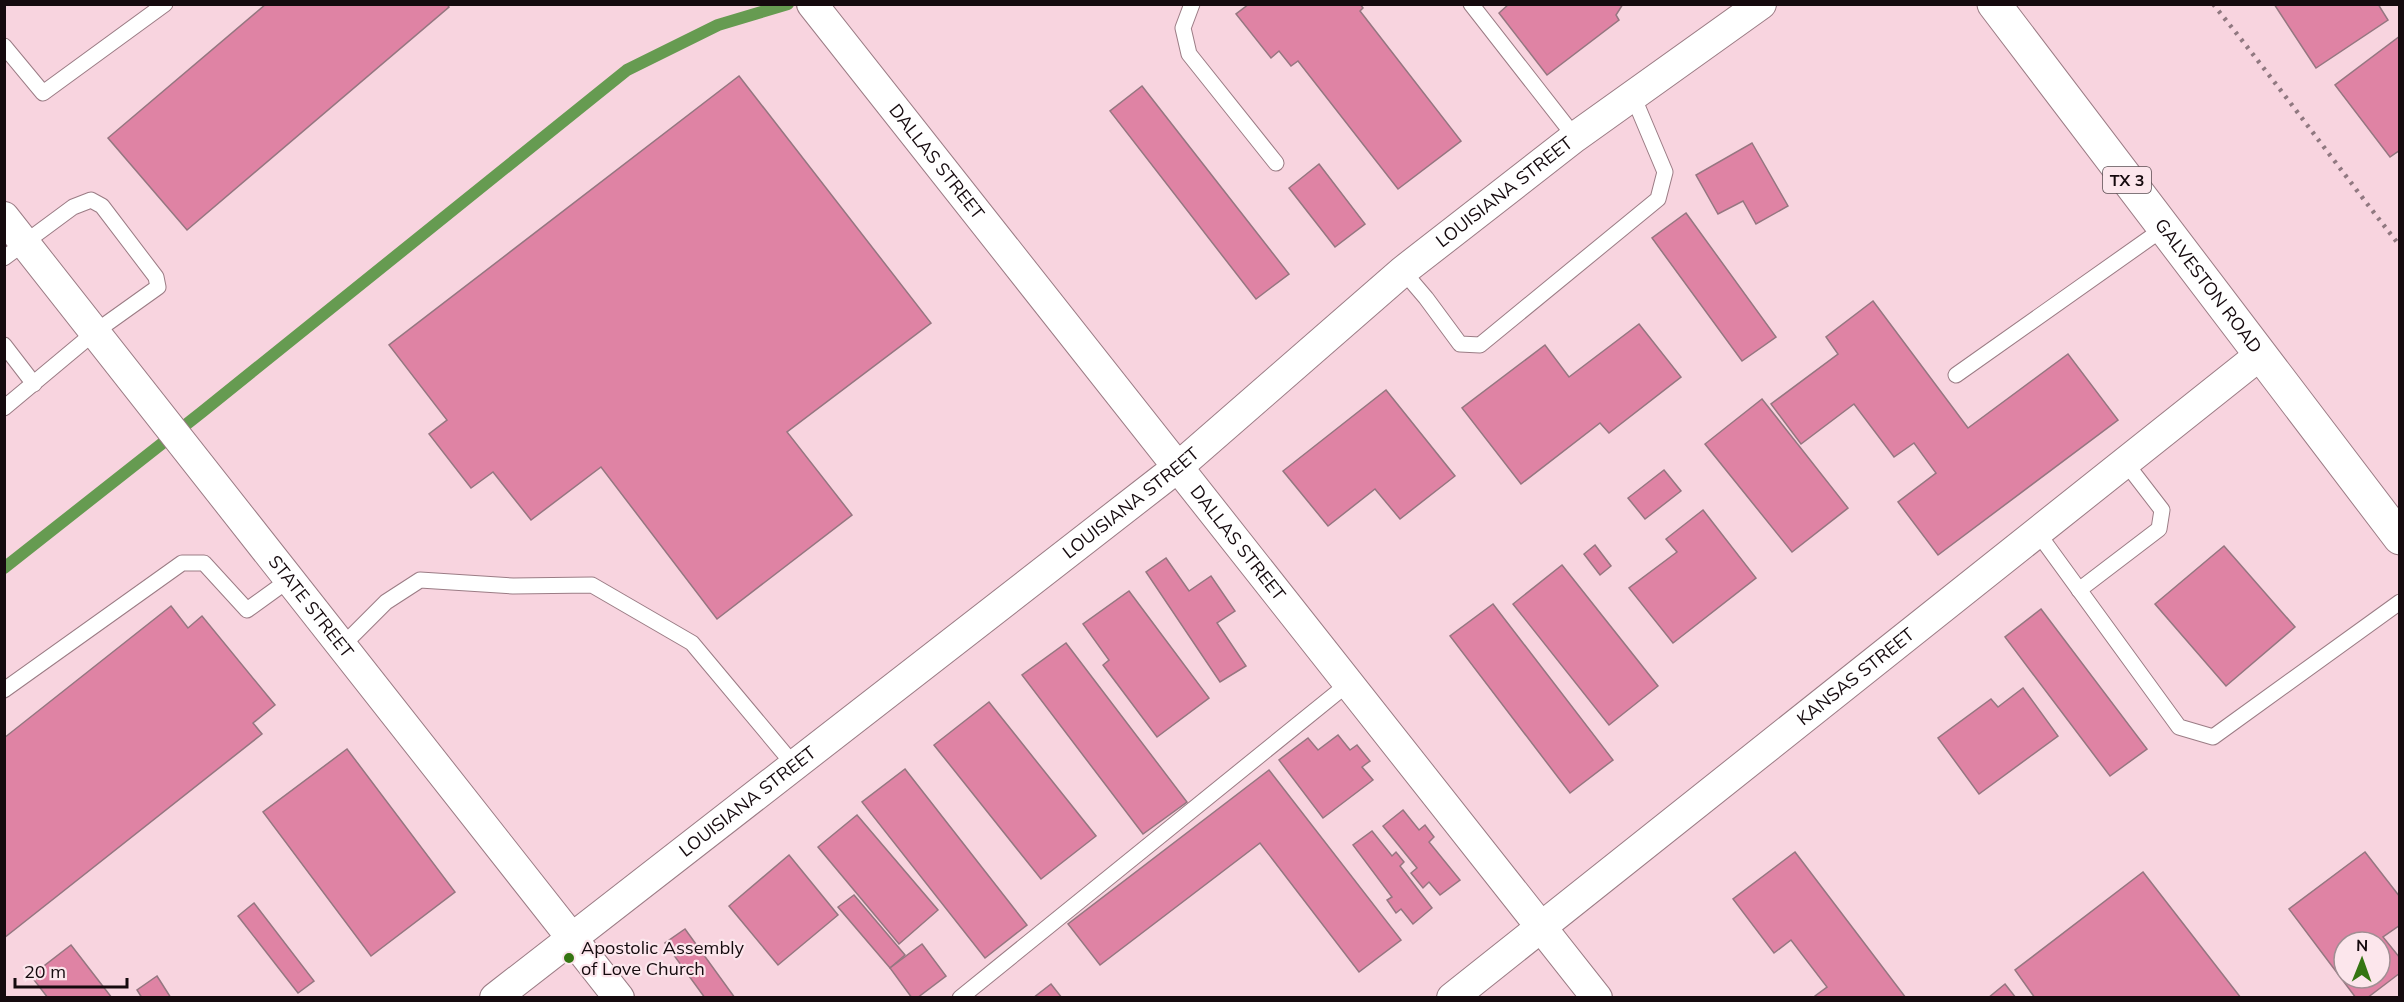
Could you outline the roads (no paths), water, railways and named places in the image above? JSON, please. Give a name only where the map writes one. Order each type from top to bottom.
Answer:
[{"type":"main road","name":"GALVESTON ROAD","points":[[1994,4],[2400,538]]},
{"type":"street","name":"DALLAS STREET","points":[[812,4],[1597,998]]},
{"type":"street","name":"LOUISIANA STREET","points":[[495,998],[1178,467],[1403,271],[1575,137],[1761,4]]},
{"type":"street","name":"STATE STREET","points":[[4,217],[14,250],[95,332],[620,998]]},
{"type":"street","name":"KANSAS STREET","points":[[1452,998],[2260,355]]},
{"type":"lane","points":[[4,46],[43,93],[165,4]]},
{"type":"lane","points":[[1192,4],[1183,28],[1189,54],[1276,163]]},
{"type":"lane","points":[[1471,4],[1575,137]]},
{"type":"lane","points":[[1403,271],[1460,344],[1480,345],[1658,199],[1665,172],[1633,96]]},
{"type":"lane","points":[[4,408],[95,332],[158,286],[156,276],[102,206],[91,200],[73,207],[14,250]]},
{"type":"lane","points":[[1956,375],[2164,228]]},
{"type":"lane","points":[[4,345],[34,384]]},
{"type":"lane","points":[[2079,590],[2159,529],[2162,510],[2125,462]]},
{"type":"lane","points":[[2037,532],[2179,727],[2213,736],[2400,602]]},
{"type":"lane","points":[[4,690],[182,563],[204,563],[247,610],[290,579]]},
{"type":"lane","points":[[342,646],[386,602],[420,580],[513,586],[592,585],[692,643],[794,765]]},
{"type":"lane","points":[[960,998],[1349,683]]},
{"type":"waterway","points":[[4,568],[627,70],[718,25],[788,4]]},
{"type":"railway","points":[[2213,4],[2400,246]]},
{"type":"place","name":"Apostolic Assembly of Love Church","points":[[569,958]]}]
